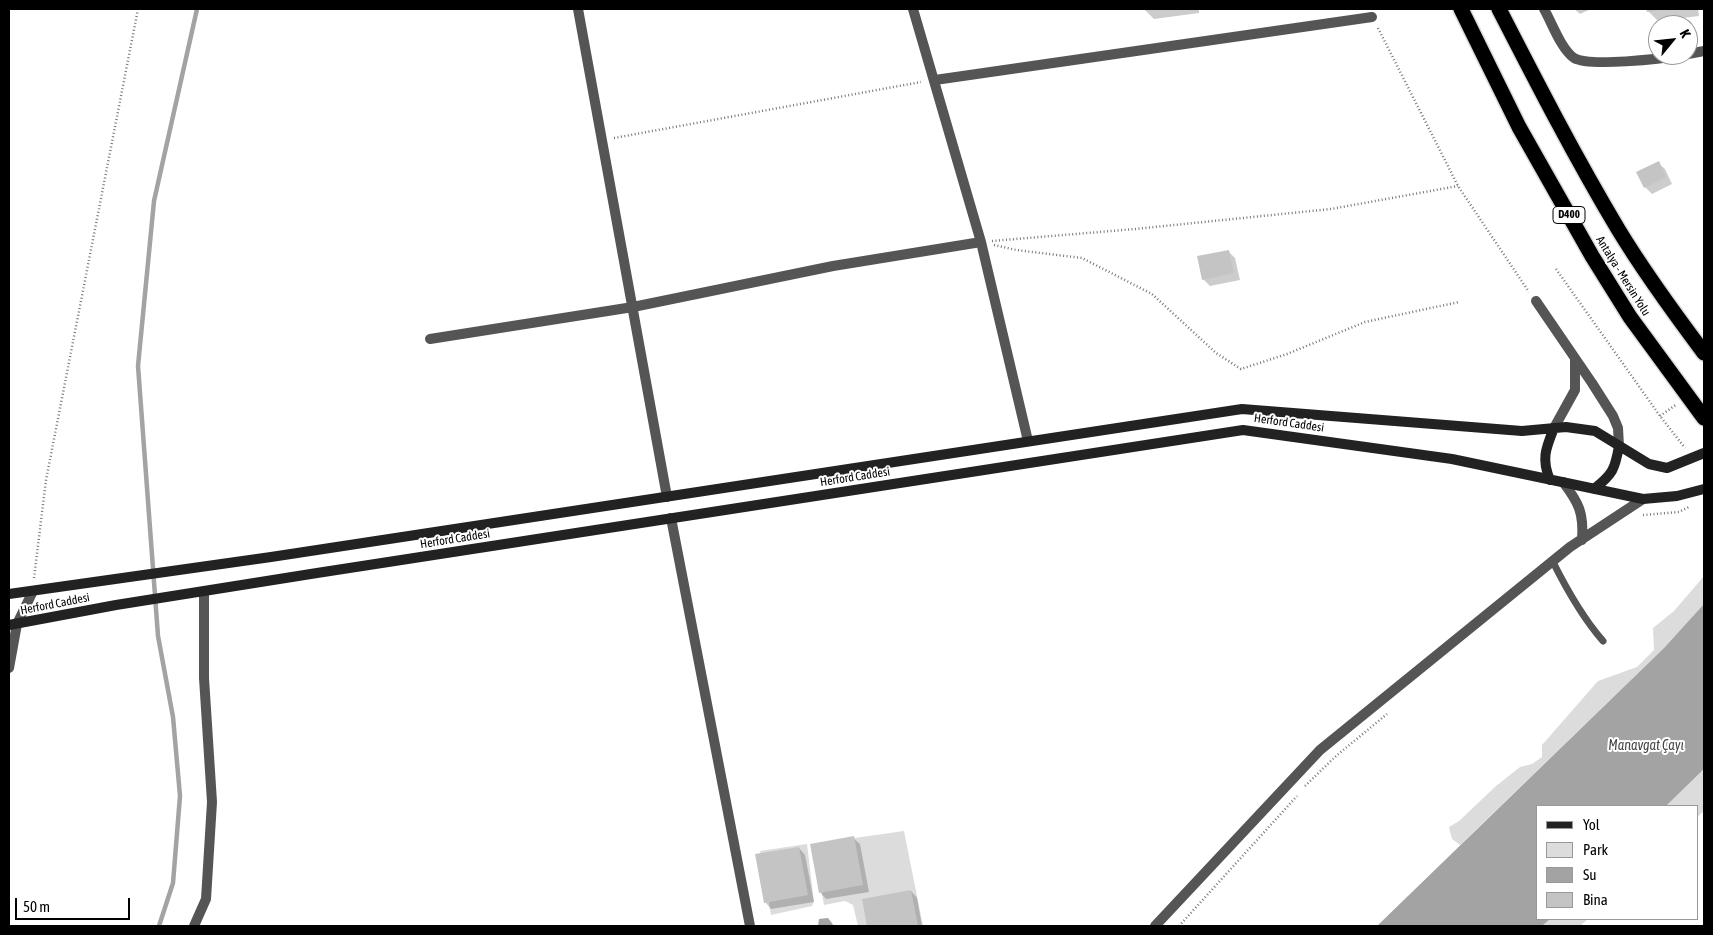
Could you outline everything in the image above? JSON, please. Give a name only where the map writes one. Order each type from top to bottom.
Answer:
[{"type":"highway","name":"Antalya - Mersin Yolu","points":[[1461,9],[1519,127],[1592,256],[1630,317],[1696,407]]},
{"type":"highway","name":"Antalya - Mersin Yolu","points":[[1499,9],[1547,102],[1618,229],[1656,289],[1704,353]]},
{"type":"main road","name":"Herford Caddesi","points":[[9,594],[667,497],[1242,409],[1522,431],[1566,427],[1595,431],[1649,464],[1667,468],[1702,455]]},
{"type":"main road","points":[[1550,480],[1546,471],[1544,456],[1554,428]]},
{"type":"main road","name":"Herford Caddesi","points":[[13,625],[116,605],[1243,430],[1452,459],[1643,499],[1677,496],[1704,489]]},
{"type":"main road","points":[[1594,489],[1608,478],[1615,467],[1619,446]]},
{"type":"street","points":[[578,9],[667,497]]},
{"type":"street","points":[[913,9],[935,80],[980,242],[1028,441]]},
{"type":"street","points":[[1544,9],[1564,47],[1574,58],[1587,62],[1648,59]]},
{"type":"street","points":[[935,80],[1372,17]]},
{"type":"street","points":[[430,339],[633,307],[833,266],[980,242]]},
{"type":"street","points":[[1536,301],[1576,358],[1613,416],[1618,428],[1619,446]]},
{"type":"street","points":[[1554,428],[1574,390],[1576,358]]},
{"type":"street","points":[[1563,482],[1576,499],[1579,507],[1583,527],[1582,540]]},
{"type":"street","points":[[1155,926],[1320,750],[1553,562],[1643,499]]},
{"type":"street","points":[[671,518],[750,926]]},
{"type":"street","points":[[9,668],[13,625],[33,591]]},
{"type":"street","points":[[194,926],[206,899],[212,802],[204,678],[202,592]]},
{"type":"lane","points":[[1553,562],[1571,598],[1603,641]]},
{"type":"path","points":[[33,591],[46,480],[138,9]]},
{"type":"path","points":[[1372,17],[1458,186],[1536,301]]},
{"type":"path","points":[[602,140],[935,80]]},
{"type":"path","points":[[980,242],[1135,229],[1332,209],[1458,186]]},
{"type":"path","points":[[980,242],[1016,250],[1082,258],[1152,294],[1216,353],[1241,369],[1287,354],[1365,322],[1459,302]]},
{"type":"path","points":[[1556,269],[1682,446],[1702,455]]},
{"type":"path","points":[[1660,416],[1696,407]]},
{"type":"path","points":[[1636,515],[1679,512],[1696,504]]},
{"type":"path","points":[[1303,788],[1336,756],[1389,712]]},
{"type":"path","points":[[1179,926],[1296,796]]},
{"type":"green space","points":[[1704,576],[1704,604],[1664,648],[1460,845],[1452,839],[1449,827],[1459,821],[1496,786],[1520,767],[1532,764],[1542,757],[1542,745],[1598,681],[1637,667],[1654,650],[1653,628],[1674,611]]},
{"type":"green space","points":[[1702,771],[1704,772],[1704,811],[1698,816],[1698,805],[1667,805]]},
{"type":"green space","points":[[904,831],[923,926],[858,926],[853,905],[845,901],[824,905],[812,844]]},
{"type":"green space","points":[[807,844],[814,902],[812,906],[771,915],[760,851]]},
{"type":"green space","points":[[1549,920],[1587,920],[1580,926],[1542,926]]},
{"type":"water","name":"Manavgat Çayı","points":[[1704,604],[1704,769],[1667,805],[1536,805],[1536,920],[1549,920],[1542,926],[1377,926],[1664,648]]},
{"type":"water","points":[[828,918],[834,926],[818,926],[819,919]]},
{"type":"building","points":[[1646,9],[1660,9],[1660,10],[1647,12]]},
{"type":"building","points":[[1659,161],[1666,177],[1644,188],[1636,172]]},
{"type":"building","points":[[1229,250],[1234,273],[1202,280],[1197,256]]},
{"type":"building","points":[[854,836],[863,885],[819,893],[810,844]]},
{"type":"building","points":[[799,847],[808,895],[764,903],[755,854]]},
{"type":"building","points":[[911,890],[918,926],[867,926],[862,899]]},
{"type":"waterway","points":[[159,926],[173,883],[180,796],[173,717],[158,636],[138,366],[154,201],[197,9]]}]
